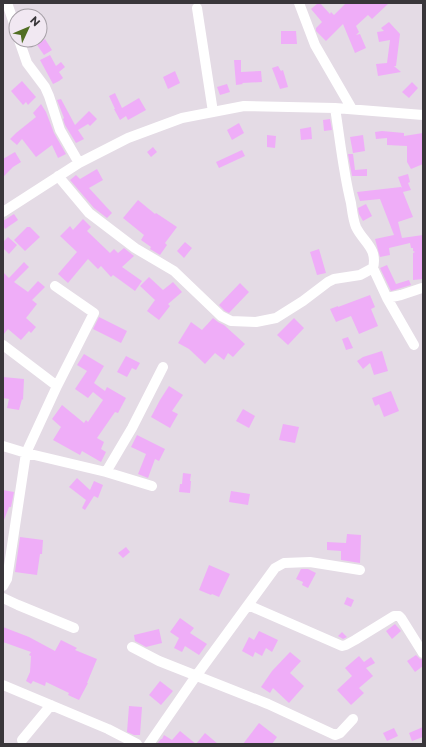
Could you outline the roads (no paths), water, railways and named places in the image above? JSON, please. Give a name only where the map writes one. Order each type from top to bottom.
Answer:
[{"type":"street","points":[[299,3],[315,45],[352,109]]},
{"type":"street","points":[[197,8],[213,112]]},
{"type":"street","points":[[22,48],[27,63],[45,87],[60,130],[79,163]]},
{"type":"street","points":[[3,212],[79,163],[128,138],[182,118],[244,106],[335,108],[423,115]]},
{"type":"street","points":[[335,108],[349,196],[356,226],[369,243],[374,255],[373,268],[387,298],[414,345]]},
{"type":"street","points":[[58,176],[90,213],[135,248],[174,271],[221,316],[230,321],[256,322],[276,318],[303,301],[328,282],[334,279],[360,275],[373,268]]},
{"type":"street","points":[[3,586],[7,579],[26,453],[57,386],[94,313],[55,286]]},
{"type":"street","points":[[387,298],[422,288]]},
{"type":"street","points":[[3,345],[57,386]]},
{"type":"street","points":[[106,472],[132,428],[163,367]]},
{"type":"street","points":[[3,446],[106,472],[152,486]]},
{"type":"street","points":[[149,744],[196,676],[275,568],[284,563],[310,562],[360,570]]},
{"type":"street","points":[[3,598],[74,628]]},
{"type":"street","points":[[248,605],[342,646],[355,640],[394,616],[399,616],[423,654]]},
{"type":"street","points":[[132,647],[159,661],[268,704],[335,735],[340,733],[353,719]]},
{"type":"street","points":[[3,685],[108,729],[137,744]]},
{"type":"street","points":[[22,740],[51,705]]}]
